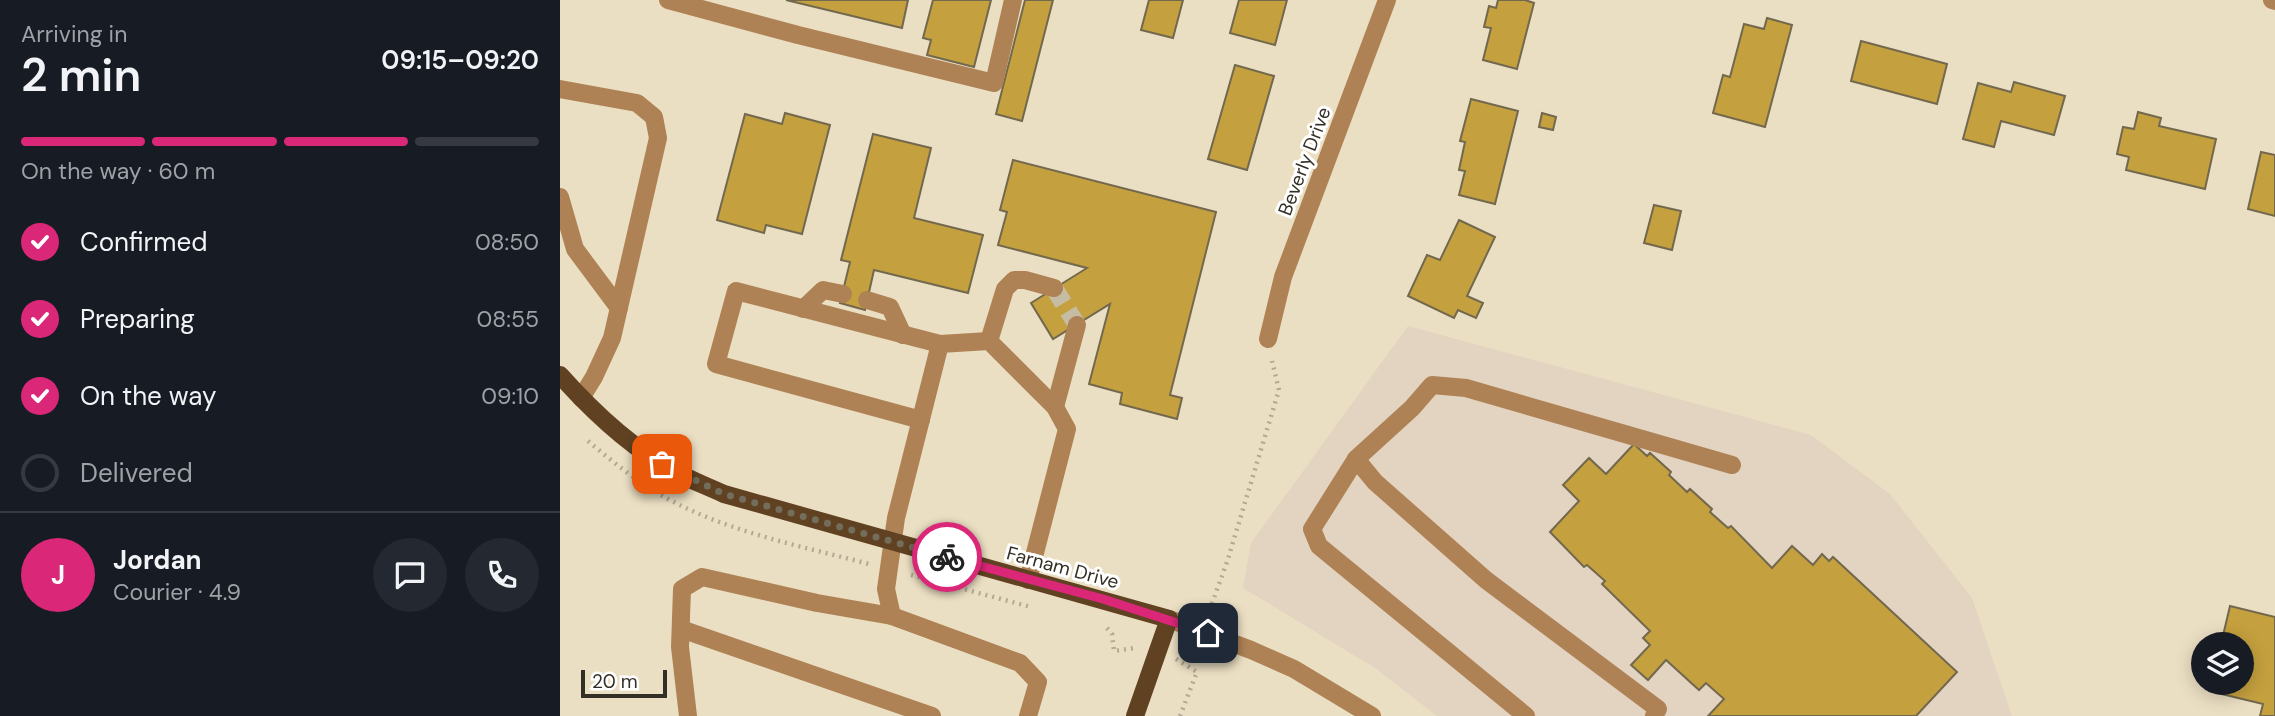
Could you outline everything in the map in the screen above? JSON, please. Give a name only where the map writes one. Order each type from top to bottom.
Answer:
[{"type":"main road","name":"Farnam Drive","points":[[560,376],[602,420],[649,456],[675,472],[724,494],[1169,619]]},
{"type":"main road","points":[[1135,716],[1169,619]]},
{"type":"street","points":[[668,0],[994,83],[1013,0]]},
{"type":"street","name":"Beverly Drive","points":[[1268,340],[1283,276],[1387,0]]},
{"type":"street","points":[[560,89],[637,103],[654,117],[658,138],[612,338],[581,398]]},
{"type":"street","points":[[560,197],[575,249],[619,308]]},
{"type":"street","points":[[989,341],[1005,289],[1014,280],[1025,280],[1054,288]]},
{"type":"street","points":[[803,309],[823,289],[843,293]]},
{"type":"street","points":[[920,420],[716,364],[736,291],[940,344],[989,341],[1055,407],[1067,429],[1028,580]]},
{"type":"street","points":[[867,300],[890,307],[903,335]]},
{"type":"street","points":[[1055,407],[1077,325]]},
{"type":"street","points":[[892,616],[886,589],[892,542],[940,344]]},
{"type":"street","points":[[1526,716],[1320,546],[1312,529],[1356,458],[1412,408],[1432,385],[1466,388],[1732,465]]},
{"type":"street","points":[[1356,458],[1375,482],[1486,580],[1660,714]]},
{"type":"street","points":[[688,716],[680,647],[682,589],[702,577],[817,603],[892,616],[1020,663],[1038,682],[1028,716]]},
{"type":"street","name":"Farnam Drive","points":[[1169,619],[1294,669],[1372,716]]},
{"type":"street","points":[[681,629],[932,716]]},
{"type":"path","points":[[1216,618],[1211,606],[1279,390],[1268,340]]},
{"type":"shaded area","points":[[1408,326],[1811,435],[1890,494],[1972,598],[2012,716],[1437,716],[1375,668],[1243,588],[1251,543]]},
{"type":"building","points":[[786,0],[908,0],[902,28]]},
{"type":"building","points":[[933,0],[991,0],[974,67],[927,55],[931,40],[923,38]]},
{"type":"building","points":[[1025,0],[1053,0],[1022,121],[996,114]]},
{"type":"building","points":[[1149,0],[1183,0],[1173,38],[1141,30]]},
{"type":"building","points":[[1239,0],[1287,0],[1275,45],[1230,33]]},
{"type":"building","points":[[1498,0],[1525,0],[1534,3],[1517,69],[1483,60],[1491,28],[1484,27],[1489,6],[1496,8]]},
{"type":"building","points":[[1767,18],[1792,25],[1765,127],[1713,113],[1723,75],[1730,77],[1744,24],[1764,29]]},
{"type":"building","points":[[1861,41],[1947,64],[1937,104],[1851,81]]},
{"type":"building","points":[[1235,65],[1274,76],[1247,170],[1208,159]]},
{"type":"building","points":[[2014,82],[2065,96],[2054,135],[2001,121],[1994,147],[1963,139],[1978,83],[2011,92]]},
{"type":"building","points":[[1471,99],[1518,111],[1495,204],[1459,195],[1465,171],[1459,170],[1465,142],[1460,141]]},
{"type":"building","points":[[2138,112],[2161,118],[2159,126],[2216,139],[2205,189],[2126,170],[2129,157],[2117,154],[2123,127],[2134,129]]},
{"type":"building","points":[[785,113],[830,125],[802,234],[766,225],[764,233],[717,220],[745,114],[782,124]]},
{"type":"building","points":[[1542,113],[1556,117],[1553,130],[1539,127]]},
{"type":"building","points":[[873,134],[931,148],[914,218],[983,235],[968,293],[874,270],[865,310],[840,303],[850,262],[841,260]]},
{"type":"building","points":[[2261,152],[2275,155],[2275,216],[2248,209]]},
{"type":"building","points":[[1013,160],[1216,212],[1170,395],[1182,398],[1177,419],[1120,404],[1122,393],[1089,384],[1110,304],[1053,339],[1031,303],[1087,268],[998,245],[1007,212],[1000,210]]},
{"type":"building","points":[[1654,205],[1681,211],[1672,250],[1644,243]]},
{"type":"building","points":[[1459,220],[1495,237],[1467,296],[1483,303],[1476,318],[1458,310],[1454,318],[1408,296],[1427,255],[1440,260]]},
{"type":"building","points":[[1634,444],[1647,456],[1650,453],[1671,472],[1669,475],[1687,492],[1690,489],[1712,509],[1710,512],[1728,528],[1731,526],[1772,568],[1792,546],[1813,565],[1822,554],[1829,561],[1833,557],[1957,672],[1916,716],[1708,716],[1724,699],[1706,683],[1699,690],[1666,660],[1648,680],[1631,665],[1650,645],[1643,638],[1650,631],[1602,584],[1605,581],[1587,565],[1584,567],[1550,532],[1579,501],[1563,485],[1589,458],[1606,474]]},
{"type":"building","points":[[2230,606],[2275,617],[2275,716],[2260,716],[2263,704],[2226,695],[2254,695],[2254,632],[2224,632]]},
{"type":"tunnel","points":[[1054,288],[1077,325]]},
{"type":"way so far","points":[[662,464],[724,494],[947,557]]},
{"type":"route","points":[[947,557],[1103,599],[1208,633]]}]
